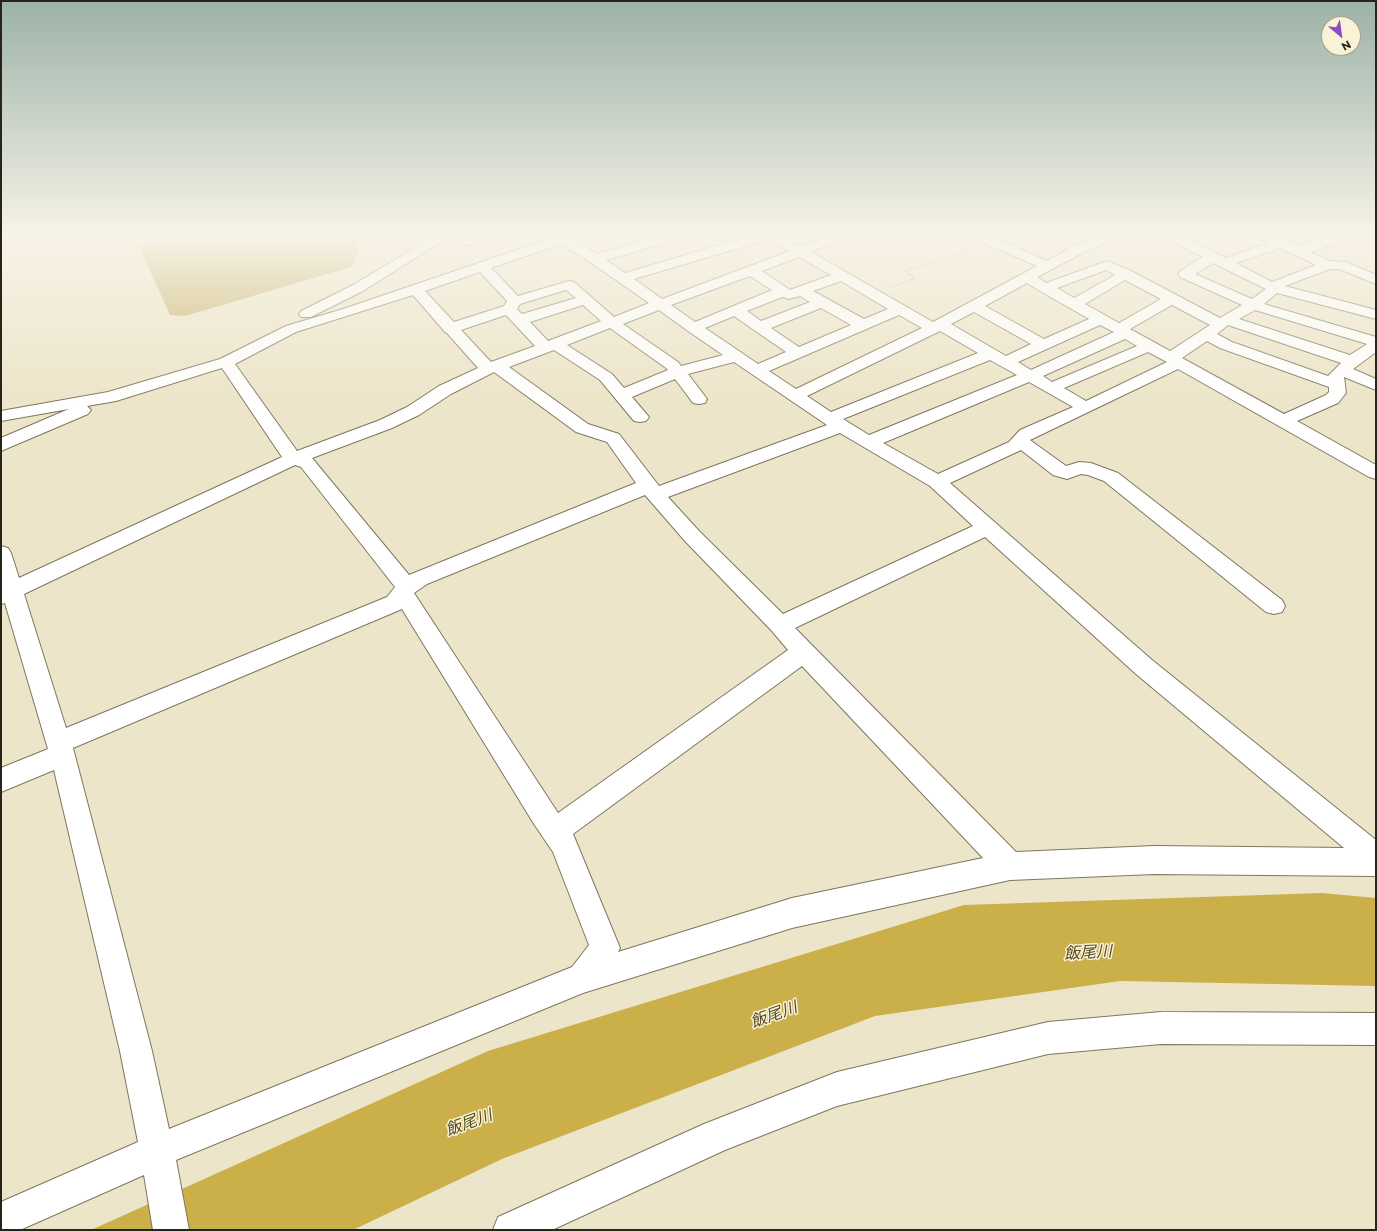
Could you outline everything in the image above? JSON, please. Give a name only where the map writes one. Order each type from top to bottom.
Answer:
[{"type":"street","points":[[1,445],[110,397],[226,362],[354,290]]},
{"type":"street","points":[[1,413],[164,368],[287,327],[411,290]]},
{"type":"street","points":[[417,290],[450,329],[492,367],[582,428],[613,438],[652,490],[692,536],[780,625],[803,652],[1010,866]]},
{"type":"street","points":[[501,290],[512,305],[520,320],[551,346],[606,377],[640,417]]},
{"type":"street","points":[[450,329],[552,290]]},
{"type":"street","points":[[576,290],[612,323],[672,365],[699,398]]},
{"type":"street","points":[[640,290],[693,328],[835,422],[937,482],[1144,667],[1376,857]]},
{"type":"street","points":[[6,594],[292,459],[386,424],[414,411],[445,390],[492,367],[698,290]]},
{"type":"street","points":[[867,290],[900,309],[990,354],[1086,408]]},
{"type":"street","points":[[796,395],[936,326],[1002,290]]},
{"type":"street","points":[[1049,290],[1376,473]]},
{"type":"street","points":[[1074,304],[1097,290]]},
{"type":"street","points":[[1156,290],[1223,322],[1376,385]]},
{"type":"street","points":[[1221,290],[1253,305],[1374,340],[1343,372],[1338,393],[1332,399],[1282,421]]},
{"type":"street","points":[[937,482],[1015,446],[1026,434],[1086,408],[1174,360],[1223,322],[1253,305],[1272,290]]},
{"type":"street","points":[[1285,290],[1373,310]]},
{"type":"street","points":[[693,328],[783,291],[789,295],[802,291],[863,325]]},
{"type":"street","points":[[868,442],[1030,376],[1122,331],[1172,299]]},
{"type":"street","points":[[520,320],[586,300]]},
{"type":"street","points":[[759,327],[822,302]]},
{"type":"street","points":[[974,306],[1044,344]]},
{"type":"street","points":[[756,370],[900,309]]},
{"type":"street","points":[[735,310],[797,353]]},
{"type":"street","points":[[1004,362],[1101,319]]},
{"type":"street","points":[[1207,335],[1226,344],[1343,372]]},
{"type":"street","points":[[1051,388],[1149,346]]},
{"type":"street","points":[[1,780],[60,749],[395,603],[405,590],[420,578],[835,422],[990,354]]},
{"type":"street","points":[[622,394],[678,372],[736,357]]},
{"type":"street","points":[[226,362],[292,459],[308,463],[405,590],[543,814],[556,830],[564,844],[605,948],[583,978]]},
{"type":"street","points":[[1,413],[110,397]]},
{"type":"street","points":[[1020,441],[1060,471],[1067,473],[1079,468],[1111,476],[1274,606]]},
{"type":"street","points":[[780,625],[988,527]]},
{"type":"street","points":[[1,553],[6,594],[60,749],[136,1051],[171,1230]]},
{"type":"street","points":[[556,830],[803,652]]},
{"type":"street","points":[[1,1220],[158,1158],[583,978],[792,913],[1010,866],[1154,860],[1376,862]]},
{"type":"street","points":[[511,1230],[716,1136],[837,1089],[1048,1038],[1161,1028],[1376,1029]]},
{"type":"path","points":[[873,294],[882,290]]},
{"type":"shaded area","points":[[159,290],[272,290],[185,316],[170,315]]},
{"type":"water","name":"飯尾川","points":[[1322,893],[1376,898],[1376,986],[1120,981],[875,1016],[502,1159],[353,1230],[91,1230],[488,1051],[964,905]]}]
